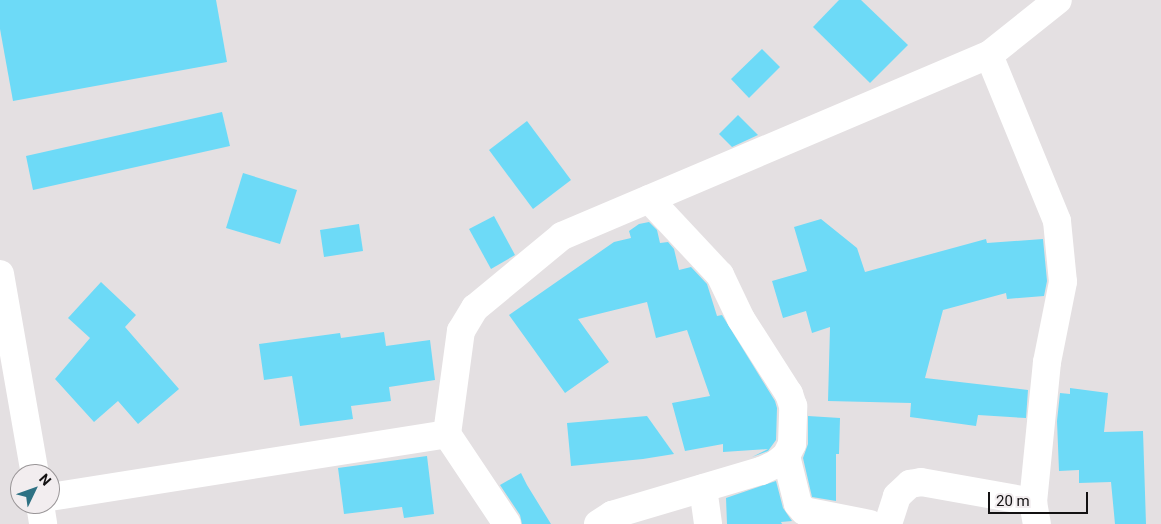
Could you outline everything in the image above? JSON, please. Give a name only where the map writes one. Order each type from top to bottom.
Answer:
[{"type":"street","points":[[507,524],[447,434],[461,331],[475,308],[495,289],[562,236],[989,55],[1058,0]]},
{"type":"street","points":[[888,524],[898,496],[910,484],[921,482],[1035,513],[1047,362],[1063,282],[1057,221],[989,55]]},
{"type":"street","points":[[598,524],[612,515],[761,471],[776,464],[786,456],[792,444],[793,406],[788,394],[741,319],[730,291],[720,275],[649,199]]},
{"type":"street","points":[[0,274],[33,464]]},
{"type":"street","points":[[60,495],[447,434]]},
{"type":"street","points":[[786,456],[798,504],[804,511],[870,524]]},
{"type":"street","points":[[703,488],[708,524]]},
{"type":"building","points":[[0,0],[216,0],[227,62],[13,101],[0,29]]},
{"type":"building","points":[[839,0],[861,0],[908,45],[870,83],[813,27]]},
{"type":"building","points":[[762,49],[780,67],[749,98],[731,79]]},
{"type":"building","points":[[222,112],[230,146],[33,190],[26,156]]},
{"type":"building","points":[[738,115],[758,135],[732,147],[719,134]]},
{"type":"building","points":[[527,121],[571,180],[533,209],[489,150]]},
{"type":"building","points":[[243,173],[297,190],[280,244],[226,228]]},
{"type":"building","points":[[494,216],[515,255],[491,269],[469,229]]},
{"type":"building","points":[[821,219],[857,248],[865,272],[986,239],[987,243],[1043,239],[1047,281],[1044,296],[1007,299],[1006,293],[943,310],[925,378],[1028,390],[1026,418],[978,415],[976,426],[910,417],[911,403],[828,401],[830,327],[812,333],[806,311],[783,318],[772,281],[807,271],[794,227]]},
{"type":"building","points":[[649,222],[657,230],[660,243],[668,242],[674,249],[679,270],[691,267],[707,284],[717,316],[722,315],[775,401],[777,408],[776,440],[768,451],[752,457],[768,449],[723,452],[723,444],[685,451],[672,403],[710,396],[687,330],[656,338],[647,302],[578,319],[609,362],[565,393],[509,315],[614,242],[631,238],[629,231],[639,224]]},
{"type":"building","points":[[359,224],[363,251],[324,257],[320,230]]},
{"type":"building","points":[[101,282],[136,315],[125,327],[179,389],[138,424],[118,401],[94,422],[55,379],[90,338],[68,318]]},
{"type":"building","points":[[384,332],[386,346],[430,340],[435,380],[389,387],[391,401],[351,406],[353,419],[300,426],[292,376],[264,380],[259,344],[340,333],[341,338]]},
{"type":"building","points":[[1070,388],[1108,393],[1104,432],[1143,431],[1146,524],[1115,524],[1111,482],[1079,483],[1079,470],[1059,471],[1057,421],[1060,393],[1070,394]]},
{"type":"building","points":[[647,416],[674,454],[571,466],[567,423]]},
{"type":"building","points":[[808,416],[840,418],[839,454],[836,454],[836,501],[812,497],[803,458],[808,444]]},
{"type":"building","points":[[427,456],[434,514],[404,518],[402,507],[344,514],[338,468]]},
{"type":"building","points":[[521,473],[551,524],[522,524],[520,515],[500,485]]},
{"type":"building","points":[[776,481],[783,508],[792,521],[781,522],[782,524],[727,524],[726,498]]}]
